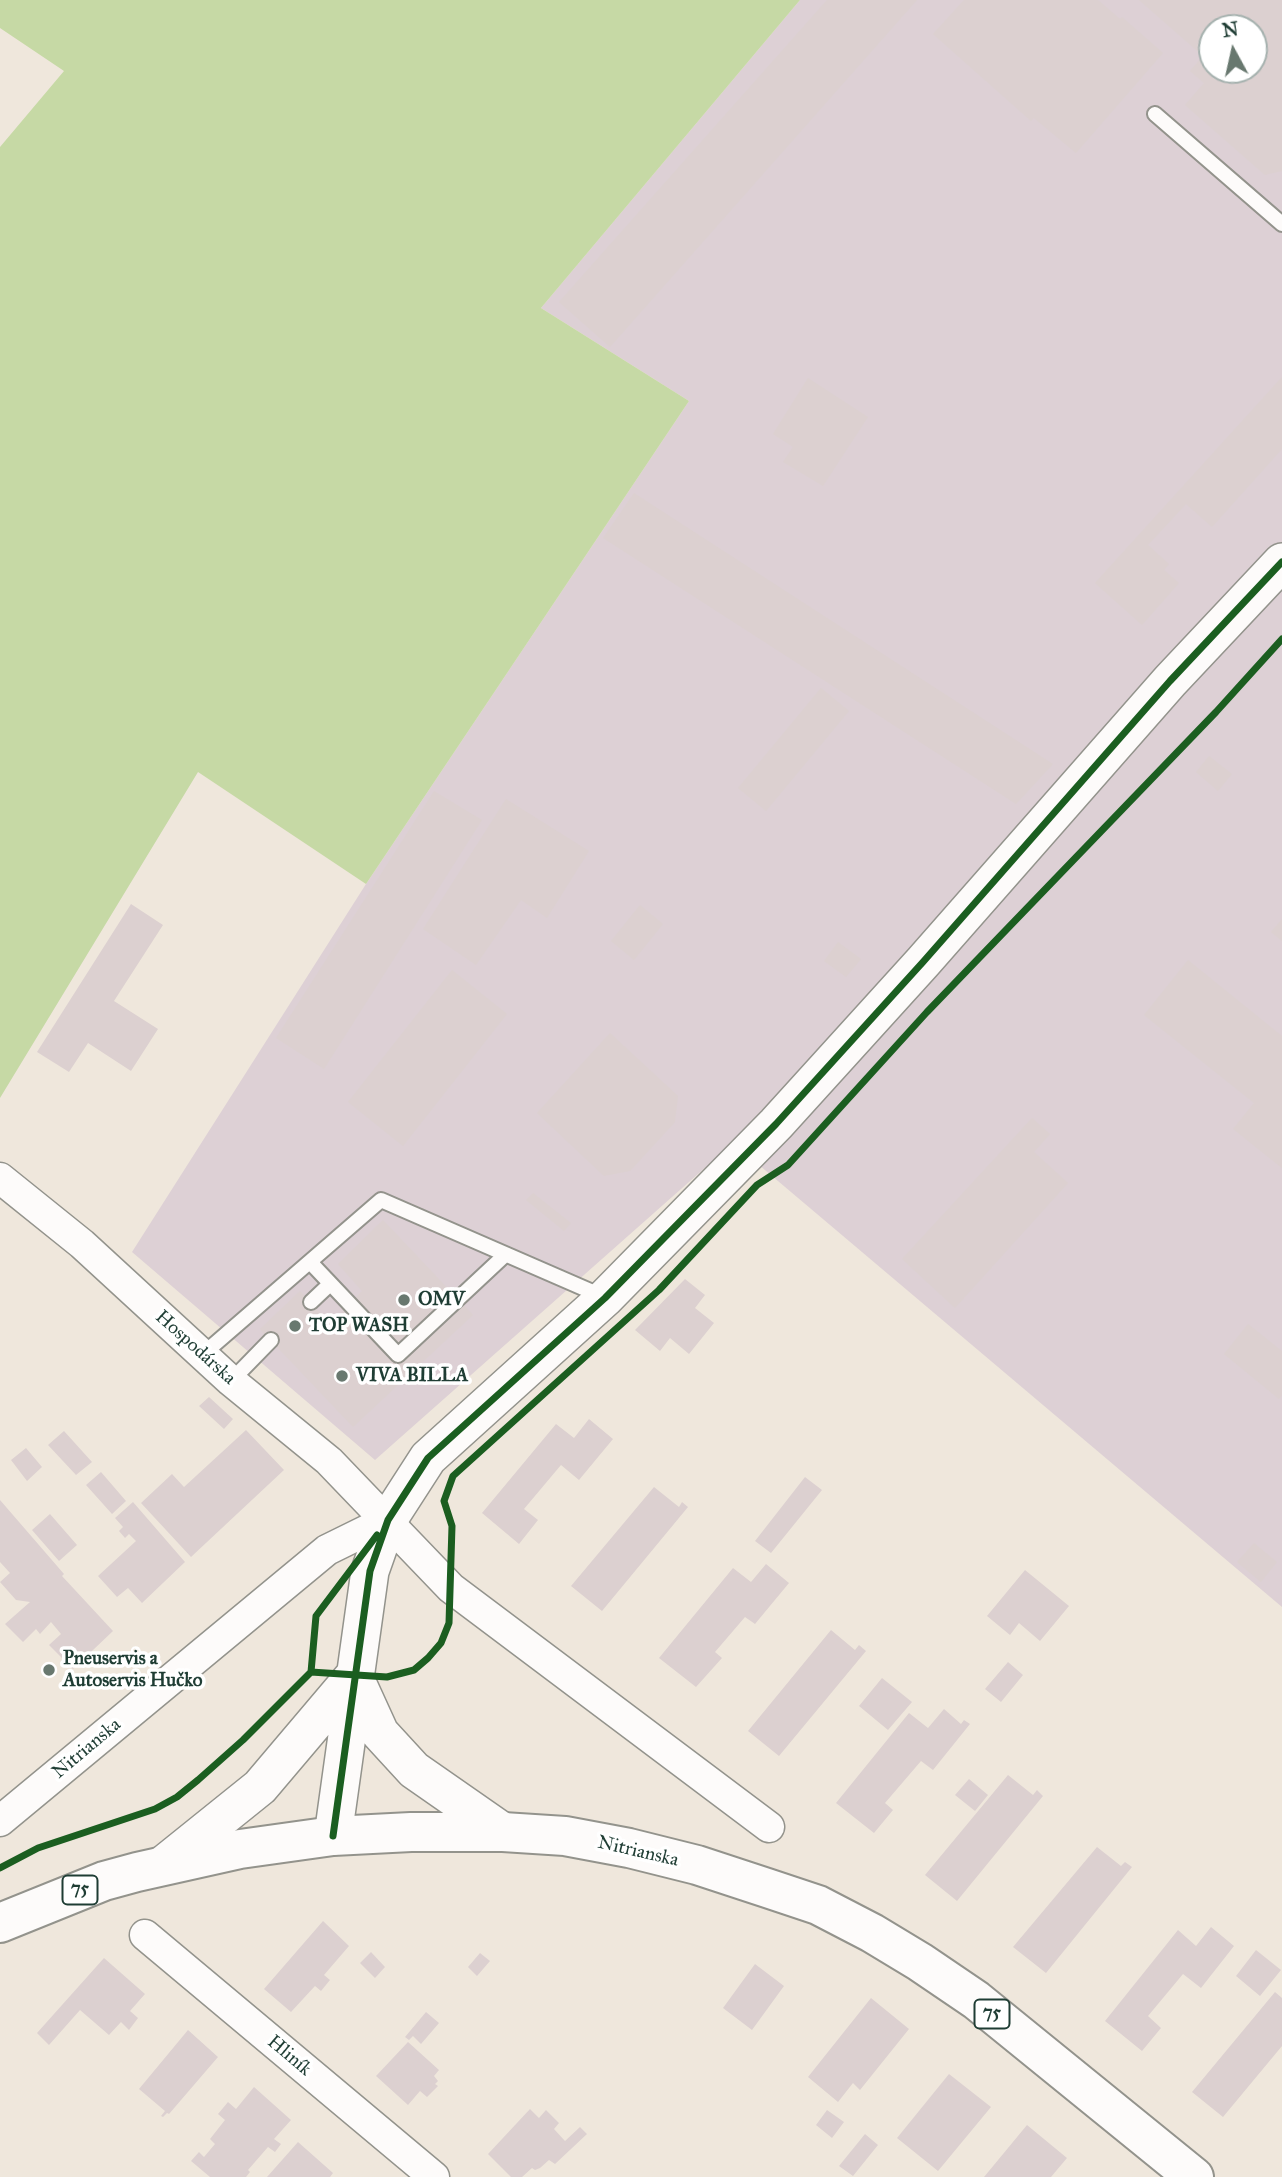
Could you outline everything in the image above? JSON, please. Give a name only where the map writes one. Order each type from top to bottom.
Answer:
[{"type":"main road","name":"Nitrianska","points":[[0,1923],[104,1881],[163,1865],[240,1849],[333,1836],[411,1832],[503,1832],[565,1836],[629,1848],[697,1865],[818,1905],[882,1938],[976,2000],[1194,2177]]},
{"type":"street","points":[[333,1836],[370,1572],[388,1520],[428,1458],[605,1297],[776,1124],[923,962],[1170,681],[1282,562]]},
{"type":"street","name":"Hospodárska","points":[[0,1178],[82,1244],[202,1355],[329,1461],[388,1520]]},
{"type":"street","points":[[388,1520],[451,1588],[769,1827]]},
{"type":"street","name":"Nitrianska","points":[[0,1821],[327,1550],[388,1520]]},
{"type":"street","points":[[354,1676],[380,1733],[414,1770],[503,1832]]},
{"type":"street","points":[[163,1865],[260,1787],[354,1676]]},
{"type":"street","name":"Hliník","points":[[145,1935],[434,2177]]},
{"type":"lane","points":[[1155,114],[1282,224]]},
{"type":"lane","points":[[202,1355],[381,1200],[605,1297]]},
{"type":"lane","points":[[310,1262],[398,1355],[505,1255]]},
{"type":"lane","points":[[311,1302],[330,1284]]},
{"type":"lane","points":[[232,1381],[271,1340]]},
{"type":"shaded area","points":[[800,0],[1282,0],[1282,1607],[733,1143],[375,1460],[132,1252],[366,884],[689,401],[541,308]]},
{"type":"green space","points":[[0,0],[800,0],[541,308],[689,401],[366,884],[198,772],[0,1098],[0,147],[64,71],[0,28]]},
{"type":"building","points":[[827,0],[917,0],[610,347],[559,302]]},
{"type":"building","points":[[964,0],[1098,0],[1163,53],[1076,153],[1034,118],[1031,121],[933,34]]},
{"type":"building","points":[[1139,0],[1282,0],[1282,171],[1265,175],[1185,105],[1203,84],[1268,84],[1268,14],[1198,14],[1198,52]]},
{"type":"building","points":[[1198,62],[1198,78],[1190,71]]},
{"type":"building","points":[[1282,377],[1282,449],[1212,527],[1186,504],[1148,545],[1169,564],[1164,570],[1179,583],[1142,625],[1095,583]]},
{"type":"building","points":[[808,378],[868,417],[823,486],[783,462],[793,447],[773,434]]},
{"type":"building","points":[[634,493],[1053,764],[1016,804],[603,538]]},
{"type":"building","points":[[821,688],[849,711],[766,811],[738,788]]},
{"type":"building","points":[[1209,756],[1232,774],[1218,791],[1196,772]]},
{"type":"building","points":[[434,791],[482,820],[324,1069],[276,1038]]},
{"type":"building","points":[[506,799],[589,851],[547,918],[521,900],[476,965],[423,929]]},
{"type":"building","points":[[131,904],[163,925],[114,1001],[158,1029],[131,1071],[88,1043],[69,1072],[37,1052]]},
{"type":"building","points":[[640,905],[663,924],[634,960],[611,941]]},
{"type":"building","points":[[1282,919],[1282,941],[1271,932]]},
{"type":"building","points":[[838,942],[861,959],[846,977],[824,961]]},
{"type":"building","points":[[1188,960],[1282,1036],[1282,1168],[1233,1129],[1254,1103],[1144,1015]]},
{"type":"building","points":[[452,970],[507,1014],[403,1146],[348,1102]]},
{"type":"building","points":[[610,1033],[678,1096],[675,1122],[630,1171],[604,1176],[537,1113]]},
{"type":"building","points":[[1032,1118],[1050,1134],[1034,1152],[1068,1183],[955,1308],[902,1259]]},
{"type":"building","points":[[533,1193],[571,1223],[564,1231],[526,1200]]},
{"type":"building","points":[[383,1220],[473,1315],[353,1427],[260,1329],[300,1291],[331,1324],[362,1291],[338,1264]]},
{"type":"building","points":[[685,1279],[705,1295],[695,1308],[714,1323],[689,1354],[670,1338],[660,1351],[635,1330]]},
{"type":"building","points":[[1248,1324],[1282,1351],[1282,1395],[1279,1399],[1224,1354]]},
{"type":"building","points":[[209,1397],[233,1419],[224,1429],[199,1406]]},
{"type":"building","points":[[589,1419],[613,1439],[579,1480],[561,1465],[524,1509],[538,1520],[519,1544],[482,1513],[556,1424],[574,1438]]},
{"type":"building","points":[[246,1430],[284,1470],[191,1557],[141,1503],[172,1474],[184,1487]]},
{"type":"building","points":[[64,1431],[92,1462],[76,1475],[48,1445]]},
{"type":"building","points":[[26,1448],[42,1467],[27,1481],[11,1460]]},
{"type":"building","points":[[101,1472],[126,1501],[112,1514],[86,1485]]},
{"type":"building","points":[[805,1477],[822,1490],[771,1553],[755,1541]]},
{"type":"building","points":[[654,1487],[679,1507],[682,1502],[688,1507],[602,1611],[571,1586]]},
{"type":"building","points":[[0,1500],[64,1574],[62,1576],[113,1631],[73,1669],[49,1645],[61,1634],[51,1622],[40,1634],[36,1629],[23,1642],[5,1624],[30,1602],[16,1600],[0,1582],[10,1573],[0,1562]]},
{"type":"building","points":[[133,1502],[185,1562],[142,1603],[128,1588],[117,1597],[98,1576],[136,1541],[129,1534],[125,1538],[119,1531],[123,1527],[115,1518]]},
{"type":"building","points":[[50,1514],[77,1545],[59,1561],[32,1530]]},
{"type":"building","points":[[1254,1543],[1277,1562],[1261,1582],[1237,1562]]},
{"type":"building","points":[[766,1564],[789,1583],[755,1624],[745,1617],[715,1652],[722,1658],[696,1687],[659,1658],[733,1568],[751,1582]]},
{"type":"building","points":[[1025,1570],[1069,1606],[1040,1641],[1019,1623],[1010,1635],[987,1616]]},
{"type":"building","points":[[831,1630],[855,1650],[859,1645],[866,1651],[779,1756],[748,1731]]},
{"type":"building","points":[[1008,1662],[1023,1675],[1001,1702],[985,1689]]},
{"type":"building","points":[[882,1678],[912,1702],[888,1730],[859,1706]]},
{"type":"building","points":[[944,1709],[961,1724],[964,1720],[970,1724],[933,1770],[921,1761],[885,1803],[893,1810],[874,1833],[836,1803],[909,1713],[928,1728]]},
{"type":"building","points":[[1008,1775],[1033,1795],[1037,1790],[1043,1796],[957,1901],[925,1875]]},
{"type":"building","points":[[969,1779],[988,1795],[975,1811],[955,1795]]},
{"type":"building","points":[[1097,1847],[1121,1866],[1125,1862],[1132,1867],[1046,1973],[1013,1947]]},
{"type":"building","points":[[323,1921],[349,1946],[324,1975],[330,1980],[321,1991],[315,1986],[291,2012],[264,1989]]},
{"type":"building","points":[[1211,1927],[1234,1946],[1201,1988],[1183,1974],[1148,2016],[1161,2028],[1142,2051],[1105,2021],[1178,1930],[1196,1946]]},
{"type":"building","points":[[1256,1950],[1281,1970],[1260,1996],[1236,1976]]},
{"type":"building","points":[[371,1952],[385,1967],[375,1978],[360,1963]]},
{"type":"building","points":[[480,1953],[490,1961],[477,1976],[468,1967]]},
{"type":"building","points":[[104,1958],[145,1994],[130,2011],[138,2018],[129,2030],[121,2022],[109,2035],[80,2010],[49,2045],[37,2033]]},
{"type":"building","points":[[755,1964],[784,1986],[752,2030],[723,2008]]},
{"type":"building","points":[[1275,1992],[1282,1998],[1282,2046],[1223,2117],[1192,2092]]},
{"type":"building","points":[[871,1998],[909,2029],[860,2090],[853,2083],[838,2102],[808,2077]]},
{"type":"building","points":[[426,2012],[439,2023],[421,2044],[413,2036],[409,2040],[405,2037]]},
{"type":"building","points":[[188,2030],[218,2057],[169,2114],[163,2117],[161,2116],[165,2111],[139,2089]]},
{"type":"building","points":[[408,2042],[439,2070],[434,2076],[438,2086],[427,2097],[420,2091],[408,2105],[376,2076]]},
{"type":"building","points":[[949,2074],[991,2107],[938,2171],[897,2138]]},
{"type":"building","points":[[254,2087],[291,2120],[274,2139],[281,2144],[275,2152],[268,2147],[248,2170],[250,2172],[246,2177],[210,2177],[191,2161],[199,2152],[204,2157],[215,2144],[210,2139],[225,2120],[218,2114],[228,2102],[236,2109]]},
{"type":"building","points":[[530,2109],[539,2118],[546,2110],[559,2123],[554,2129],[565,2141],[580,2127],[587,2134],[555,2164],[549,2160],[540,2168],[532,2168],[522,2177],[511,2177],[488,2154]]},
{"type":"building","points":[[827,2110],[844,2122],[832,2138],[816,2125]]},
{"type":"building","points":[[1027,2125],[1067,2158],[1051,2177],[984,2177]]},
{"type":"building","points":[[865,2134],[878,2145],[853,2176],[839,2166]]},
{"type":"building","points":[[298,2142],[333,2173],[330,2177],[267,2177]]},
{"type":"cycle path","points":[[333,1836],[370,1571],[388,1520],[428,1458],[605,1298],[776,1124],[923,962],[1170,681],[1282,562]]},
{"type":"cycle path","points":[[311,1672],[387,1677],[414,1670],[428,1658],[441,1643],[449,1623],[452,1526],[444,1501],[453,1476],[659,1290],[757,1185],[788,1165],[927,1012],[1216,712],[1282,639]]},
{"type":"cycle path","points":[[0,1868],[38,1848],[155,1809],[177,1797],[198,1780],[243,1740],[311,1672],[316,1616],[377,1535]]},
{"type":"place","name":"OMV","points":[[404,1300]]},
{"type":"place","name":"TOP WASH","points":[[295,1326]]},
{"type":"place","name":"VIVA BILLA","points":[[342,1376]]},
{"type":"place","name":"Pneuservis a Autoservis Hučko","points":[[49,1670]]}]
